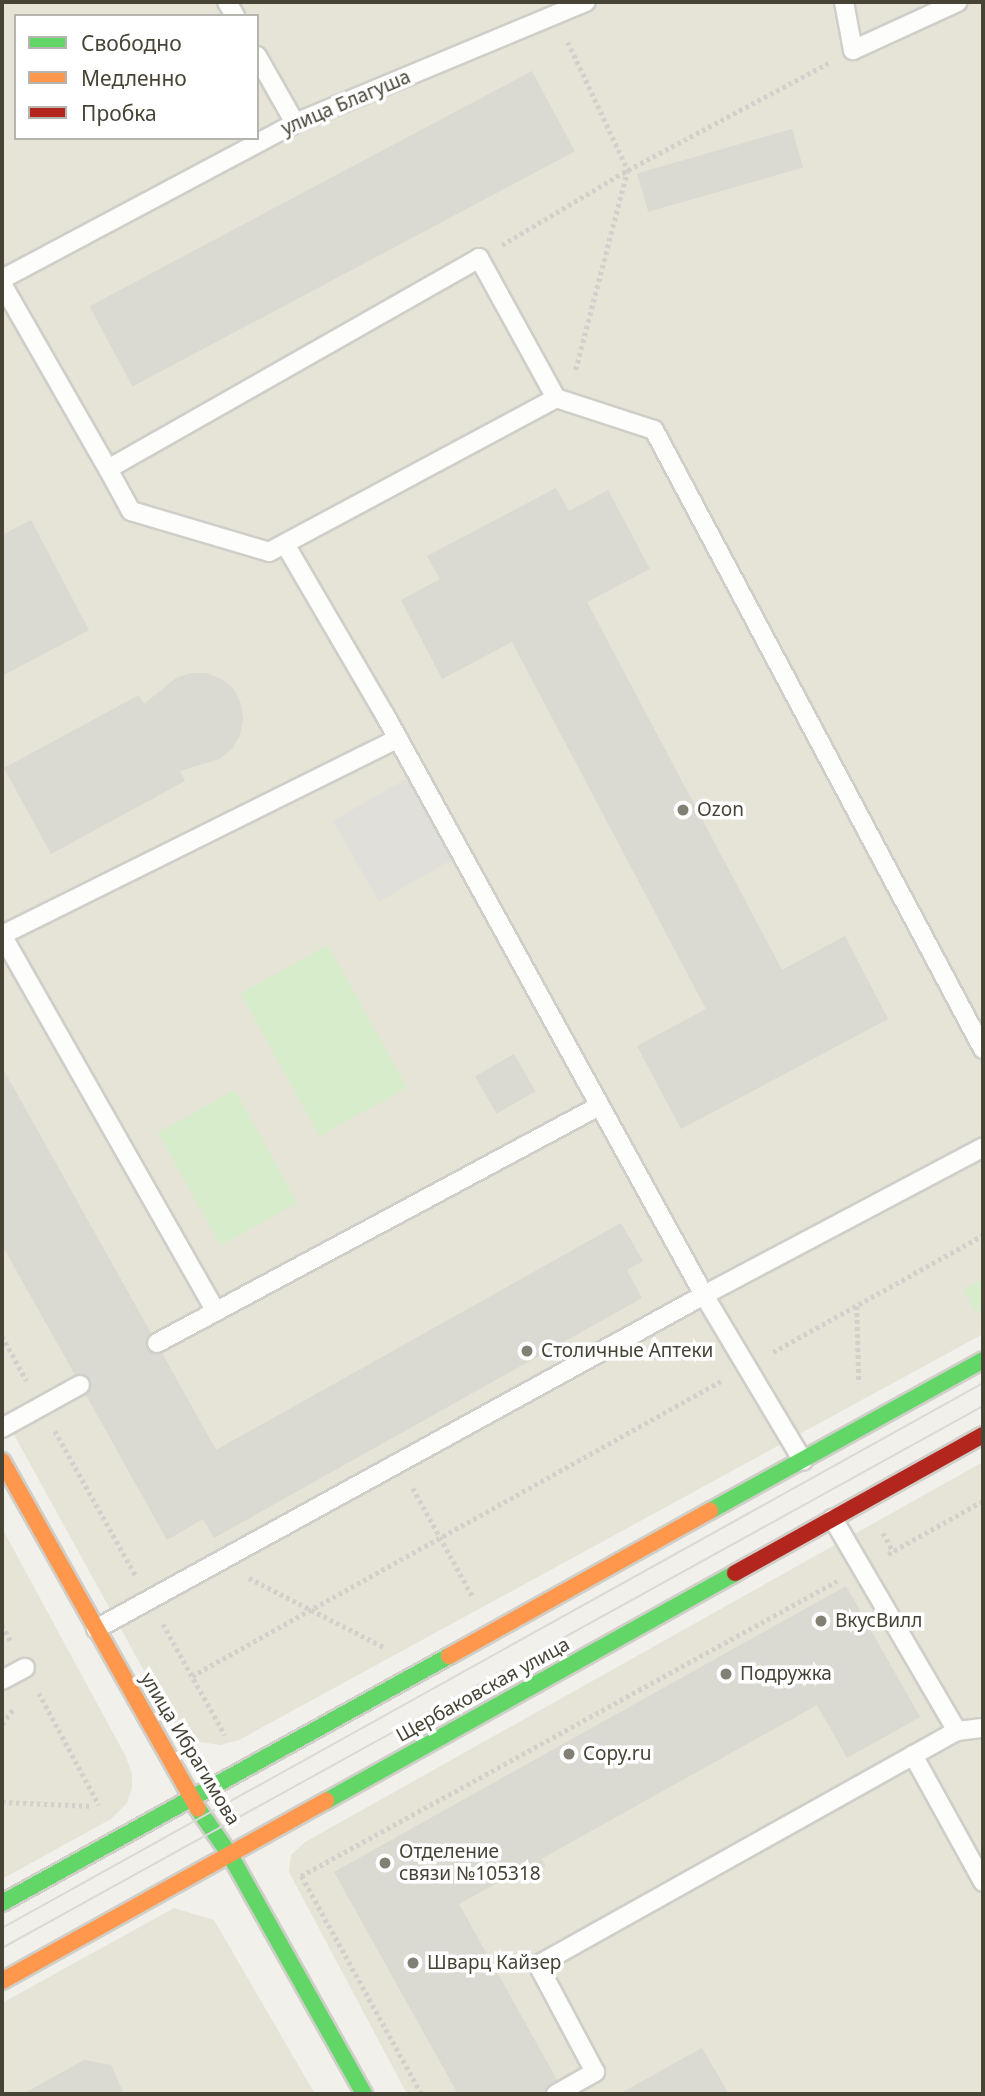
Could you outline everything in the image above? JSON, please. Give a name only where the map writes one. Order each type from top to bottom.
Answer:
[{"type":"main road","points":[[2,1903],[983,1360]]},
{"type":"main road","name":"Щербаковская улица","points":[[2,1981],[983,1435]]},
{"type":"main road","name":"улица Ибрагимова","points":[[3,1467],[191,1800],[230,1855],[364,2094]]},
{"type":"lane","name":"улица Благуша","points":[[2,279],[295,123],[553,9],[586,2]]},
{"type":"lane","points":[[844,2],[853,50],[958,2]]},
{"type":"lane","points":[[259,60],[295,123]]},
{"type":"lane","points":[[108,469],[480,258],[562,400],[654,430],[983,1049]]},
{"type":"lane","points":[[2,284],[131,511],[269,552],[562,400]]},
{"type":"lane","points":[[285,544],[398,738],[704,1295],[803,1461]]},
{"type":"lane","points":[[216,1311],[2,935],[398,738]]},
{"type":"lane","points":[[157,1343],[599,1106]]},
{"type":"lane","points":[[96,1629],[704,1295],[983,1147]]},
{"type":"lane","points":[[2,1428],[80,1385]]},
{"type":"lane","points":[[833,1518],[957,1731]]},
{"type":"lane","points":[[2,1680],[25,1668]]},
{"type":"lane","points":[[556,2094],[595,2072],[538,1965],[957,1731],[983,1728]]},
{"type":"lane","points":[[913,1755],[983,1882]]},
{"type":"path","points":[[553,9],[628,170],[562,400]]},
{"type":"path","points":[[480,258],[628,170],[853,50]]},
{"type":"path","points":[[192,1676],[983,1235]]},
{"type":"path","points":[[856,1306],[859,1386]]},
{"type":"path","points":[[2,1336],[225,1735]]},
{"type":"path","points":[[399,1462],[474,1598]]},
{"type":"path","points":[[421,2094],[302,1876],[983,1501]]},
{"type":"path","points":[[216,1562],[385,1647]]},
{"type":"path","points":[[2,1625],[100,1806],[2,1802]]},
{"type":"shaded area","points":[[2,2],[983,2],[983,1334],[239,1740],[220,1745],[200,1742],[183,1733],[170,1718],[2,1413]]},
{"type":"shaded area","points":[[416,773],[462,854],[379,902],[333,821]]},
{"type":"shaded area","points":[[983,1462],[983,2094],[407,2094],[289,1872],[291,1855],[305,1842]]},
{"type":"shaded area","points":[[2,1528],[125,1755],[132,1773],[132,1788],[127,1803],[111,1819],[2,1879]]},
{"type":"shaded area","points":[[174,1908],[214,1920],[315,2094],[2,2094],[2,2003]]},
{"type":"green space","points":[[328,945],[407,1088],[320,1136],[241,993]]},
{"type":"green space","points":[[235,1090],[298,1203],[221,1245],[158,1133]]},
{"type":"green space","points":[[983,1279],[983,1308],[976,1312],[964,1289]]},
{"type":"building","points":[[532,71],[575,151],[132,387],[90,306]]},
{"type":"building","points":[[792,129],[803,167],[648,212],[637,173]]},
{"type":"building","points":[[556,488],[569,511],[608,490],[650,569],[587,602],[782,970],[845,936],[888,1019],[681,1129],[637,1046],[706,1009],[512,642],[442,679],[401,600],[440,579],[427,556]]},
{"type":"building","points":[[31,520],[89,630],[2,676],[2,535]]},
{"type":"building","points":[[191,673],[206,673],[222,679],[234,689],[241,704],[243,719],[240,735],[232,749],[219,759],[180,771],[185,781],[51,854],[4,768],[139,695],[144,704],[176,678]]},
{"type":"building","points":[[514,1054],[536,1091],[497,1114],[475,1076]]},
{"type":"building","points":[[2,1067],[151,1333],[146,1342],[147,1349],[156,1354],[162,1353],[216,1450],[621,1223],[643,1261],[627,1270],[642,1298],[214,1538],[203,1519],[167,1540],[86,1395],[91,1386],[90,1379],[81,1374],[75,1375],[2,1245]]},
{"type":"building","points":[[846,1586],[920,1717],[847,1758],[817,1705],[541,1859],[546,1866],[519,1881],[515,1873],[459,1904],[557,2080],[547,2088],[545,2094],[458,2094],[334,1872]]},
{"type":"building","points":[[702,2048],[729,2094],[619,2094]]},
{"type":"building","points":[[84,2060],[111,2065],[124,2094],[23,2094]]},
{"type":"tram line","points":[[2,1928],[983,1383]]},
{"type":"tram line","points":[[2,1948],[983,1406]]},
{"type":"traffic: fast","points":[[710,1511],[983,1360]]},
{"type":"traffic: fast","points":[[326,1801],[735,1573]]},
{"type":"traffic: fast","points":[[2,1903],[449,1656]]},
{"type":"traffic: fast","points":[[198,1809],[230,1855],[364,2094]]},
{"type":"traffic: slow","points":[[2,1461],[198,1809]]},
{"type":"traffic: slow","points":[[449,1656],[710,1511]]},
{"type":"traffic: slow","points":[[2,1981],[326,1801]]},
{"type":"traffic: jam","points":[[735,1573],[983,1435]]},
{"type":"place","name":"Ozon","points":[[683,810]]},
{"type":"place","name":"Столичные Аптеки","points":[[527,1351]]},
{"type":"place","name":"ВкусВилл","points":[[821,1621]]},
{"type":"place","name":"Подружка","points":[[726,1674]]},
{"type":"place","name":"Copy.ru","points":[[569,1754]]},
{"type":"place","name":"Отделение связи №105318","points":[[385,1863]]},
{"type":"place","name":"Шварц Кайзер","points":[[413,1963]]}]
